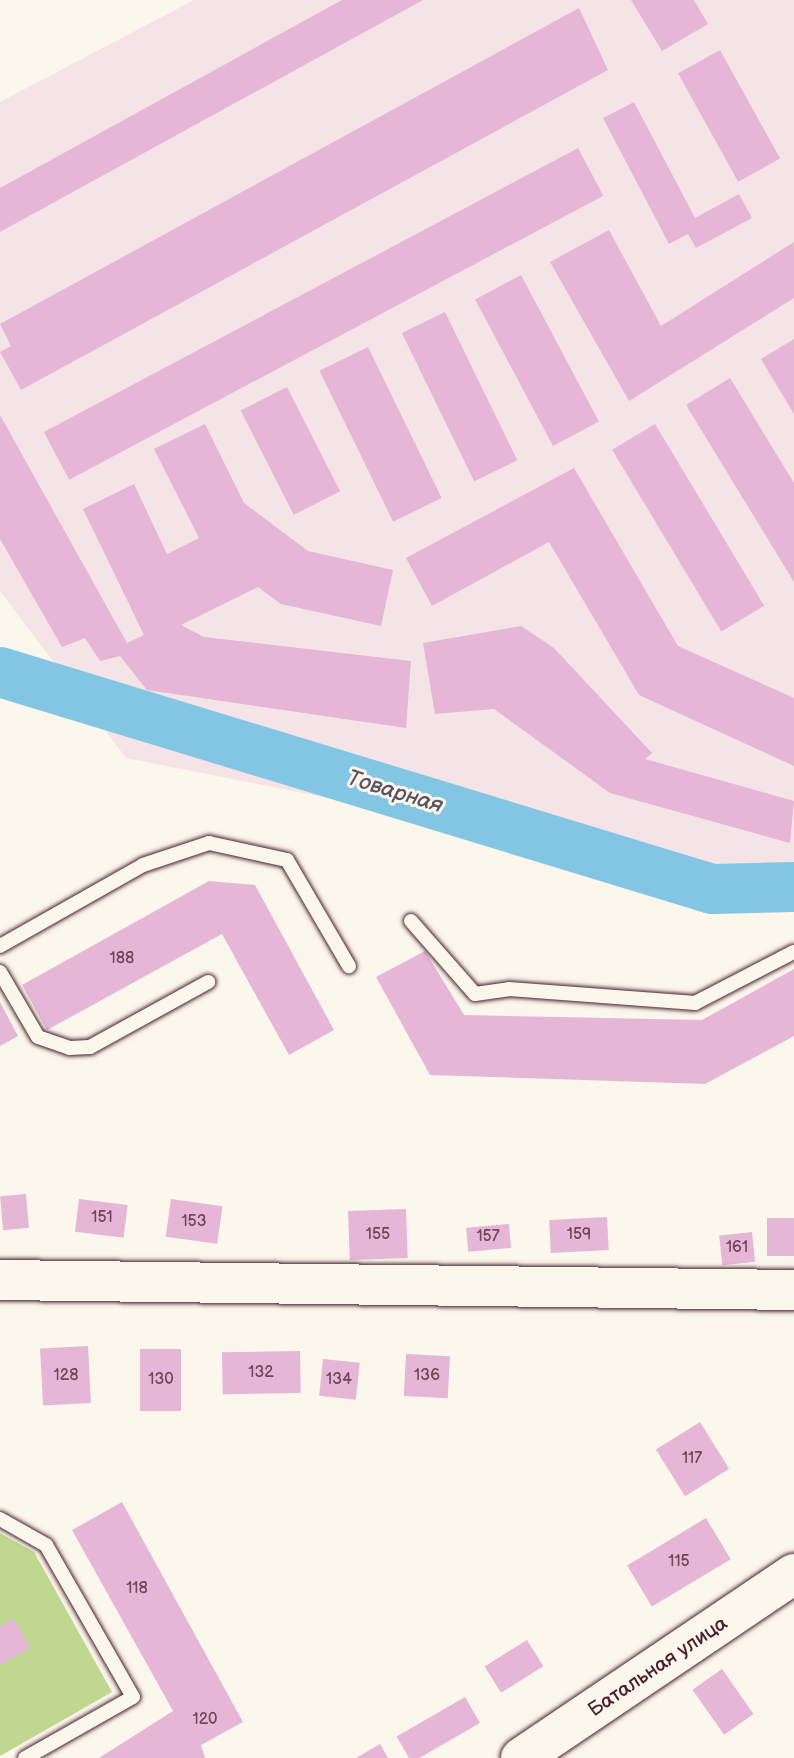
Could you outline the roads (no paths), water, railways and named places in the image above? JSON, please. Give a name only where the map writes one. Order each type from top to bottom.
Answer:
[{"type":"main road","points":[[0,1280],[794,1290]]},
{"type":"main road","name":"Батальная улица","points":[[521,1758],[794,1574]]},
{"type":"lane","points":[[0,946],[143,865],[209,843],[287,860],[349,966]]},
{"type":"lane","points":[[411,921],[475,994],[509,989],[695,1003],[794,952]]},
{"type":"lane","points":[[0,972],[38,1037],[70,1048],[90,1047],[208,982]]},
{"type":"lane","points":[[0,1519],[46,1545],[133,1697],[25,1758]]},
{"type":"waterway","name":"Товарная","points":[[0,672],[712,889],[794,887]]}]
